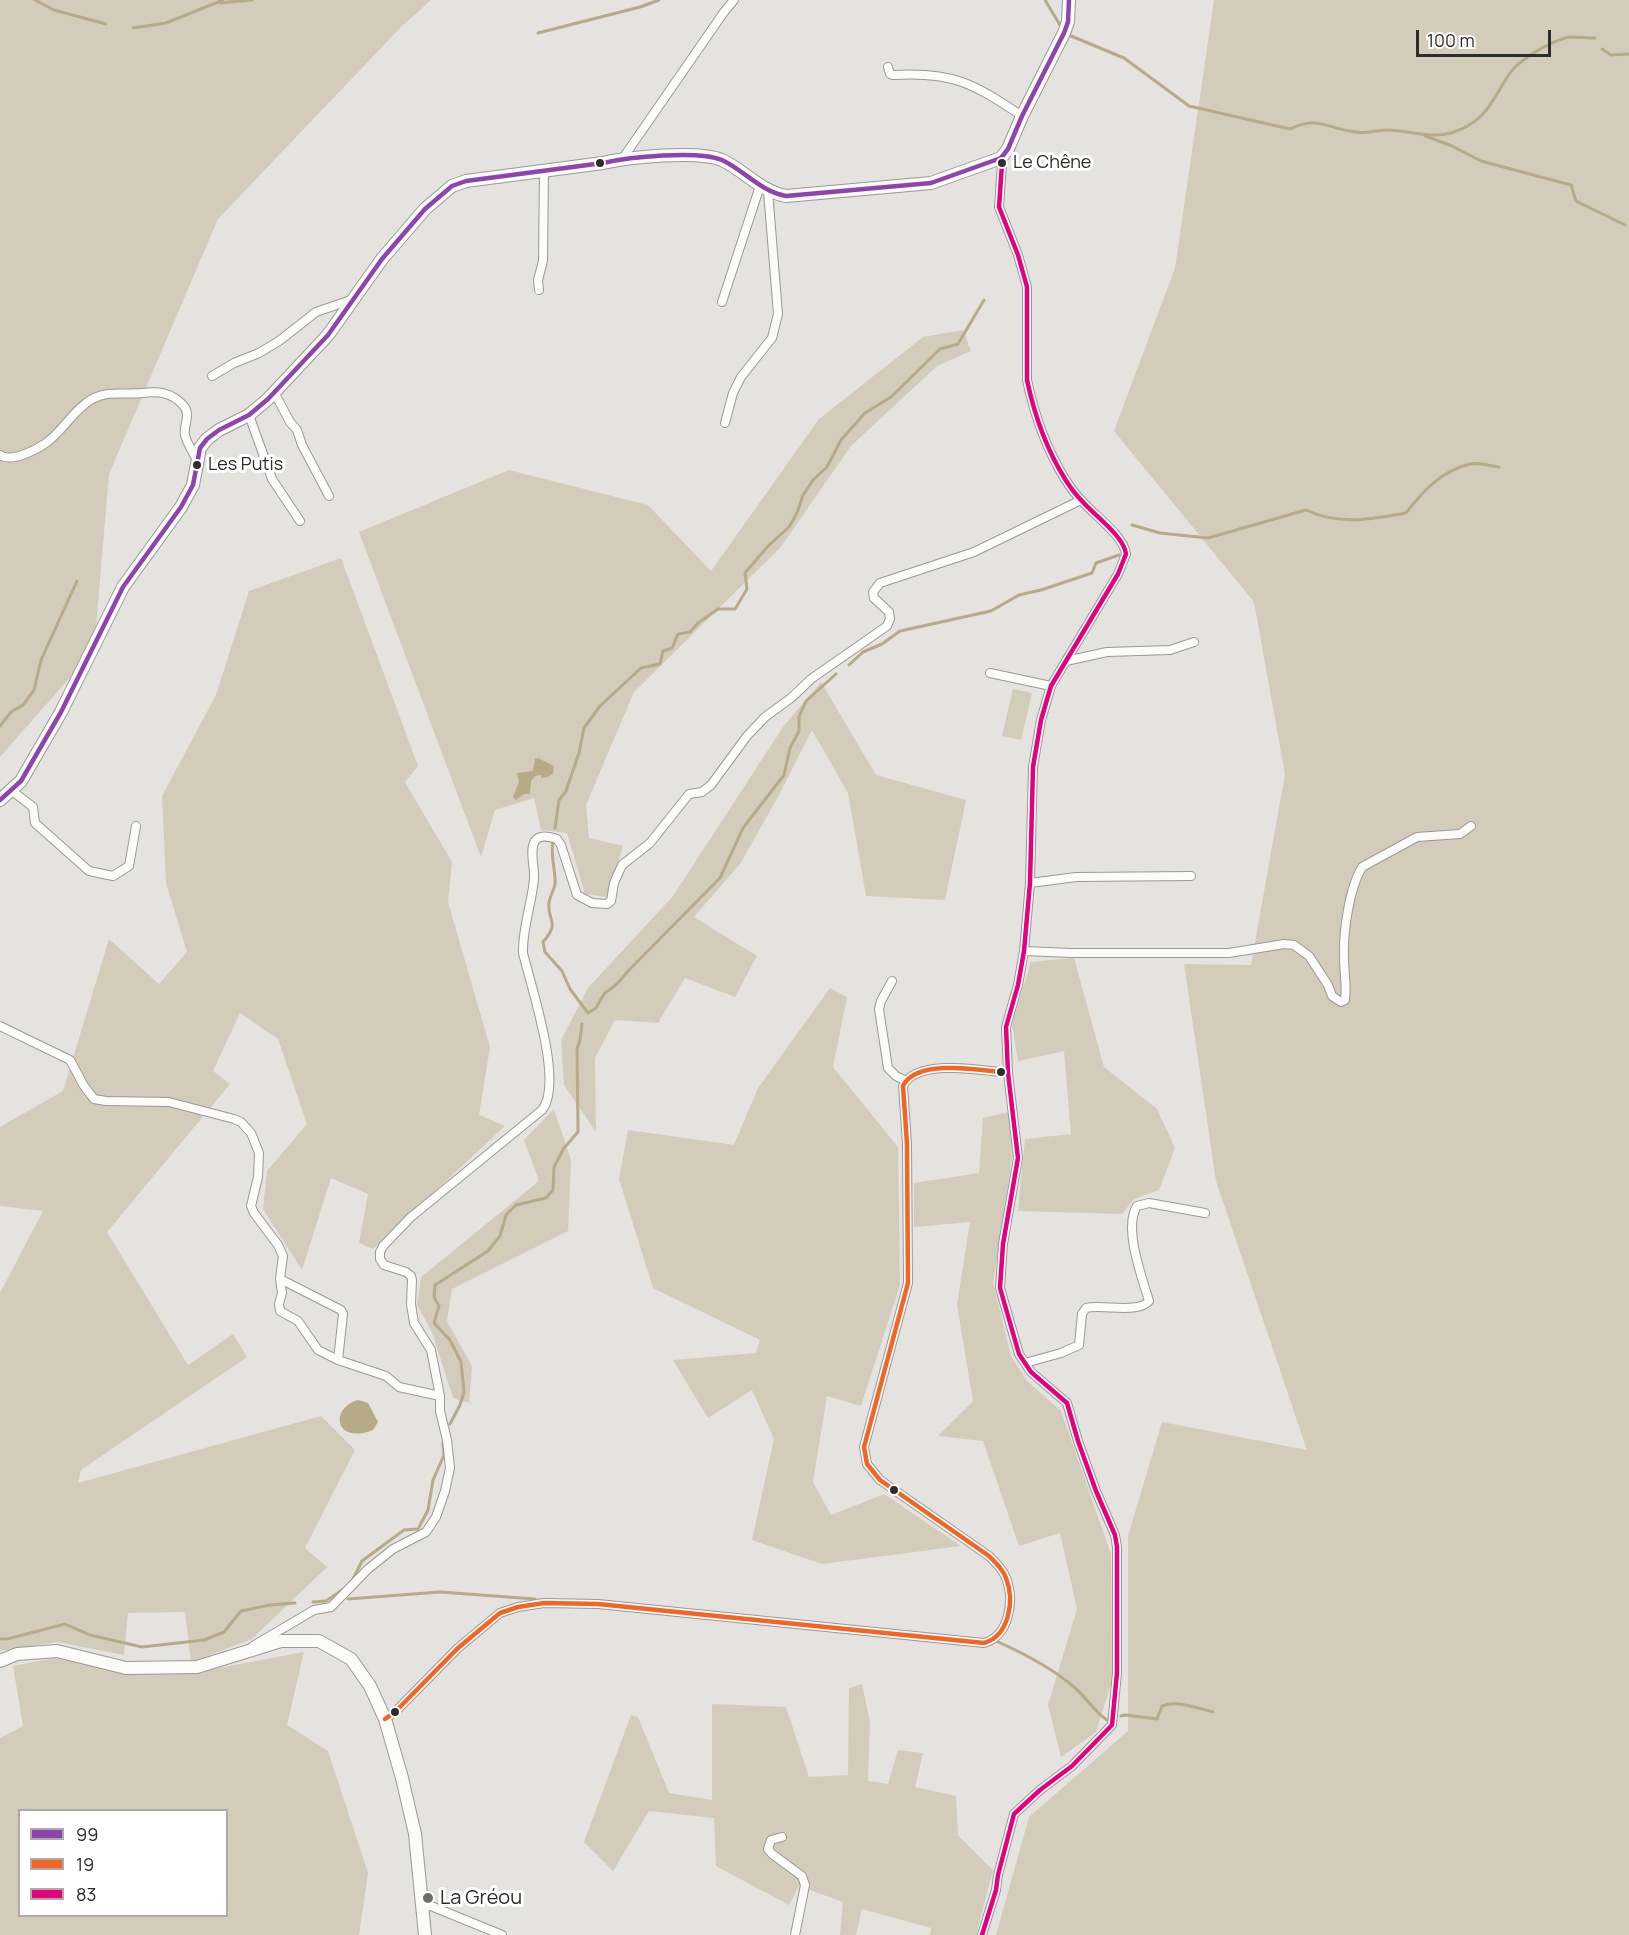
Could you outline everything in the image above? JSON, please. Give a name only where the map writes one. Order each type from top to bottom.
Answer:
[{"type":"street","points":[[623,158],[734,0]]},
{"type":"street","points":[[0,800],[21,781],[62,712],[123,587],[181,507],[193,485],[200,448],[219,430],[259,409],[328,335],[382,259],[424,209],[452,186],[466,181],[603,163],[623,158],[698,156],[724,161],[764,189],[786,196],[931,183],[1001,158],[1008,149],[1064,33],[1068,22],[1069,0]]},
{"type":"street","points":[[888,67],[890,74],[893,75],[936,75],[971,84],[1022,116]]},
{"type":"street","points":[[982,1935],[996,1890],[1014,1814],[1040,1790],[1072,1766],[1112,1725],[1117,1674],[1117,1547],[1115,1535],[1096,1491],[1067,1403],[1031,1372],[1019,1354],[1000,1288],[1003,1244],[1018,1158],[1005,1027],[1018,986],[1024,951],[1030,883],[1033,767],[1041,720],[1051,686],[1118,574],[1126,554],[1120,541],[1081,500],[1065,478],[1050,448],[1030,393],[1027,361],[1027,287],[1018,255],[999,207],[1001,158]]},
{"type":"street","points":[[539,290],[538,280],[543,261],[544,170]]},
{"type":"street","points":[[722,302],[764,189]]},
{"type":"street","points":[[725,423],[733,393],[741,377],[772,338],[778,314],[764,189]]},
{"type":"street","points":[[212,376],[279,341],[316,312],[351,300]]},
{"type":"street","points":[[0,454],[4,457],[13,457],[46,443],[73,413],[92,399],[104,394],[159,392],[174,397],[187,411],[185,438],[198,460]]},
{"type":"street","points":[[274,392],[290,422],[297,430],[302,445],[329,496]]},
{"type":"street","points":[[249,415],[272,479],[300,521]]},
{"type":"street","points":[[242,1653],[314,1610],[331,1607],[393,1549],[426,1532],[439,1508],[450,1468],[431,1350],[414,1323],[411,1276],[384,1264],[380,1259],[380,1252],[411,1217],[547,1104],[550,1087],[549,1054],[522,953],[522,942],[532,893],[533,848],[536,841],[540,837],[557,839],[577,895],[592,903],[607,904],[622,865],[650,843],[689,794],[702,792],[711,785],[756,726],[811,679],[887,626],[890,619],[889,612],[874,598],[873,592],[880,583],[985,547],[1081,500]]},
{"type":"street","points":[[1066,662],[1107,652],[1170,650],[1194,642]]},
{"type":"street","points":[[990,673],[1051,686]]},
{"type":"street","points":[[11,790],[33,807],[35,823],[89,871],[113,876],[129,866],[136,825]]},
{"type":"street","points":[[1024,951],[1229,953],[1284,944],[1294,945],[1309,956],[1328,985],[1332,996],[1341,1002],[1345,1000],[1347,992],[1344,948],[1350,905],[1362,867],[1417,837],[1460,834],[1471,826]]},
{"type":"street","points":[[1030,883],[1076,877],[1191,876]]},
{"type":"street","points":[[892,981],[881,1001],[879,1010],[888,1068],[896,1076],[906,1081]]},
{"type":"street","points":[[0,1026],[70,1060],[94,1099],[169,1102],[242,1122],[251,1133],[259,1152],[258,1177],[251,1206],[283,1256],[280,1311],[297,1321],[318,1350],[338,1360],[386,1376],[399,1387],[440,1396]]},
{"type":"street","points":[[385,1719],[395,1712],[474,1633],[500,1613],[518,1607],[544,1603],[598,1604],[984,1643],[994,1641],[1006,1623],[1009,1594],[1006,1578],[998,1565],[880,1480],[871,1471],[864,1456],[864,1447],[908,1283],[907,1144],[903,1086],[915,1073],[923,1070],[970,1068],[1008,1072]]},
{"type":"street","points":[[1025,1363],[1061,1353],[1079,1345],[1083,1314],[1086,1308],[1104,1306],[1139,1308],[1149,1301],[1136,1255],[1132,1230],[1133,1212],[1137,1206],[1149,1203],[1205,1213]]},
{"type":"street","points":[[280,1279],[341,1310],[343,1314],[338,1360]]},
{"type":"street","points":[[0,1661],[17,1654],[57,1651],[126,1668],[197,1667],[281,1641],[319,1641],[351,1659],[370,1686],[385,1719],[411,1812],[425,1935]]},
{"type":"street","points":[[782,1837],[771,1840],[768,1849],[796,1870],[802,1876],[805,1885],[795,1935]]},
{"type":"street","points":[[423,1906],[431,1906],[502,1935]]},
{"type":"shaded area","points":[[0,0],[431,0],[401,27],[218,219],[109,474],[94,650],[0,757]]},
{"type":"shaded area","points":[[1214,0],[1629,0],[1629,1935],[996,1935],[1029,1817],[1128,1731],[1128,1536],[1162,1422],[1307,1450],[1216,1181],[1184,964],[1251,965],[1285,774],[1254,602],[1114,431],[1175,268]]},
{"type":"shaded area","points":[[963,330],[971,351],[937,366],[851,446],[780,548],[634,692],[586,805],[589,838],[623,846],[607,897],[585,894],[567,833],[541,830],[534,798],[495,810],[481,857],[359,532],[509,470],[648,505],[711,571],[819,419],[923,337]]},
{"type":"shaded area","points":[[341,558],[418,766],[405,782],[452,862],[448,902],[490,1047],[479,1115],[505,1126],[373,1249],[359,1243],[368,1194],[331,1178],[302,1270],[263,1209],[267,1171],[307,1124],[278,1039],[240,1013],[213,1071],[230,1084],[107,1232],[188,1365],[233,1334],[247,1357],[81,1470],[78,1483],[321,1416],[355,1450],[305,1548],[327,1567],[252,1639],[191,1662],[185,1612],[128,1613],[124,1655],[57,1642],[0,1651],[0,1293],[43,1211],[0,1206],[0,1127],[63,1091],[109,939],[159,984],[187,952],[166,883],[162,796],[216,695],[249,591]]},
{"type":"shaded area","points":[[821,682],[876,775],[966,800],[945,900],[866,896],[848,793],[812,730],[740,864],[694,917],[757,956],[735,997],[685,978],[658,1023],[615,1020],[595,1058],[596,1132],[564,1085],[561,1040],[588,988],[673,896],[783,727]]},
{"type":"shaded area","points":[[1013,689],[1032,693],[1021,740],[1002,736]]},
{"type":"shaded area","points":[[538,758],[554,766],[553,773],[548,777],[535,776],[531,781],[530,794],[524,794],[516,800],[513,797],[519,782],[517,773],[533,771],[535,759]]},
{"type":"shaded area","points":[[1074,958],[1104,1067],[1157,1109],[1175,1148],[1159,1190],[1134,1199],[1122,1214],[1018,1211],[1025,1139],[1071,1134],[1064,1051],[1018,1061],[1012,1024],[1031,962]]},
{"type":"shaded area","points":[[830,988],[847,997],[833,1067],[898,1147],[900,1285],[861,1406],[827,1396],[813,1482],[831,1515],[884,1494],[961,1546],[822,1564],[752,1540],[774,1439],[752,1390],[708,1418],[673,1360],[756,1353],[760,1340],[653,1288],[619,1179],[628,1130],[734,1145],[758,1088]]},
{"type":"shaded area","points":[[554,1109],[571,1160],[568,1231],[452,1289],[447,1321],[472,1366],[469,1403],[453,1398],[432,1332],[417,1305],[421,1277],[539,1181],[524,1140]]},
{"type":"shaded area","points":[[1009,1112],[1012,1157],[993,1283],[1011,1356],[1027,1381],[1061,1411],[1111,1554],[1112,1681],[1096,1732],[1061,1757],[1048,1705],[1077,1609],[1060,1533],[1019,1546],[983,1441],[938,1436],[973,1401],[957,1305],[970,1222],[914,1227],[914,1183],[979,1173],[983,1118]]},
{"type":"shaded area","points":[[358,1400],[368,1403],[378,1422],[373,1430],[351,1433],[340,1424],[340,1417],[349,1404]]},
{"type":"shaded area","points":[[304,1652],[287,1725],[328,1751],[368,1873],[359,1935],[0,1935],[0,1738],[23,1726],[13,1666],[55,1658],[130,1675],[208,1670]]},
{"type":"shaded area","points":[[862,1684],[870,1722],[868,1781],[888,1784],[898,1750],[923,1753],[915,1787],[956,1796],[958,1835],[993,1870],[976,1935],[930,1935],[931,1928],[862,1909],[856,1935],[840,1935],[843,1902],[799,1886],[789,1905],[716,1866],[714,1818],[649,1811],[613,1871],[584,1842],[631,1715],[638,1717],[669,1793],[712,1800],[712,1704],[786,1707],[809,1777],[848,1775],[849,1688]]},
{"type":"waterway","points":[[35,0],[54,10],[106,24]]},
{"type":"waterway","points":[[133,28],[166,23],[223,0]]},
{"type":"waterway","points":[[220,3],[252,0]]},
{"type":"waterway","points":[[538,33],[659,0]]},
{"type":"waterway","points":[[1045,0],[1060,25]]},
{"type":"waterway","points":[[1071,36],[1124,58],[1189,106],[1290,129],[1316,123],[1359,132],[1395,130],[1427,135],[1451,133],[1473,123],[1487,109],[1515,67],[1538,50],[1565,38],[1595,38]]},
{"type":"waterway","points":[[1602,49],[1611,55],[1629,54]]},
{"type":"waterway","points":[[1425,136],[1452,146],[1481,161],[1571,185],[1576,201],[1625,225]]},
{"type":"waterway","points":[[555,828],[559,800],[566,791],[579,753],[584,728],[600,706],[641,668],[660,664],[663,651],[672,648],[678,634],[690,632],[698,623],[718,609],[735,609],[747,589],[745,573],[768,546],[789,527],[803,495],[813,480],[827,467],[841,440],[865,413],[891,397],[940,349],[958,344],[984,300]]},
{"type":"waterway","points":[[1132,525],[1160,533],[1208,538],[1306,510],[1343,520],[1406,513],[1419,497],[1441,477],[1460,467],[1477,463],[1499,467]]},
{"type":"waterway","points":[[849,665],[863,652],[882,644],[900,631],[991,611],[1019,595],[1092,573],[1096,563],[1119,555]]},
{"type":"waterway","points":[[0,726],[11,712],[23,705],[34,690],[41,660],[77,581]]},
{"type":"waterway","points":[[553,841],[555,884],[549,909],[551,930],[543,942],[545,952],[562,971],[570,989],[588,1013],[596,1008],[604,994],[617,984],[720,878],[743,828],[784,775],[790,748],[799,731],[799,717],[806,701],[836,674]]},
{"type":"waterway","points":[[450,1424],[464,1392],[461,1362],[450,1340],[434,1323],[439,1306],[434,1297],[435,1285],[488,1251],[500,1236],[506,1215],[516,1205],[546,1198],[553,1190],[554,1167],[564,1148],[578,1132],[577,1049],[582,1024]]},
{"type":"waterway","points":[[352,1581],[362,1561],[404,1530],[418,1529],[428,1510],[433,1480],[444,1455],[443,1443]]},
{"type":"waterway","points":[[313,1602],[326,1601],[345,1588]]},
{"type":"waterway","points":[[348,1599],[440,1592],[535,1599]]},
{"type":"waterway","points":[[0,1639],[65,1624],[90,1635],[142,1647],[204,1640],[224,1632],[241,1611],[295,1603]]},
{"type":"waterway","points":[[996,1641],[1056,1673],[1107,1720]]},
{"type":"waterway","points":[[1121,1716],[1157,1719],[1162,1706],[1168,1704],[1188,1705],[1213,1712]]},
{"type":"transit line","name":"99","points":[[0,800],[21,781],[61,712],[123,587],[181,507],[193,485],[200,448],[219,430],[249,415],[268,399],[328,335],[382,259],[425,209],[452,186],[466,181],[629,159],[681,155],[697,155],[722,160],[768,190],[786,196],[931,183],[1001,158],[1008,149],[1064,33],[1068,22],[1069,0]]},
{"type":"transit line","name":"83","points":[[982,1935],[996,1890],[1014,1814],[1040,1790],[1072,1766],[1112,1725],[1117,1673],[1117,1547],[1115,1535],[1096,1491],[1067,1403],[1031,1372],[1019,1354],[1000,1288],[1003,1244],[1018,1158],[1008,1073],[1006,1027],[1018,985],[1024,951],[1030,883],[1033,767],[1041,720],[1051,686],[1118,574],[1126,554],[1120,540],[1080,499],[1067,482],[1052,456],[1037,418],[1027,380],[1027,287],[1018,255],[999,207],[1001,158]]},
{"type":"transit line","name":"19","points":[[385,1719],[395,1712],[458,1648],[500,1613],[518,1607],[544,1603],[598,1604],[984,1643],[999,1633],[1010,1607],[1009,1587],[1001,1569],[989,1556],[880,1480],[867,1464],[864,1447],[908,1283],[907,1144],[903,1086],[910,1077],[935,1069],[967,1068],[1008,1073]]},
{"type":"place","name":"Le Chêne","points":[[1002,163]]},
{"type":"place","name":"Les Putis","points":[[197,465]]},
{"type":"place","name":"La Gréou","points":[[428,1898]]}]
